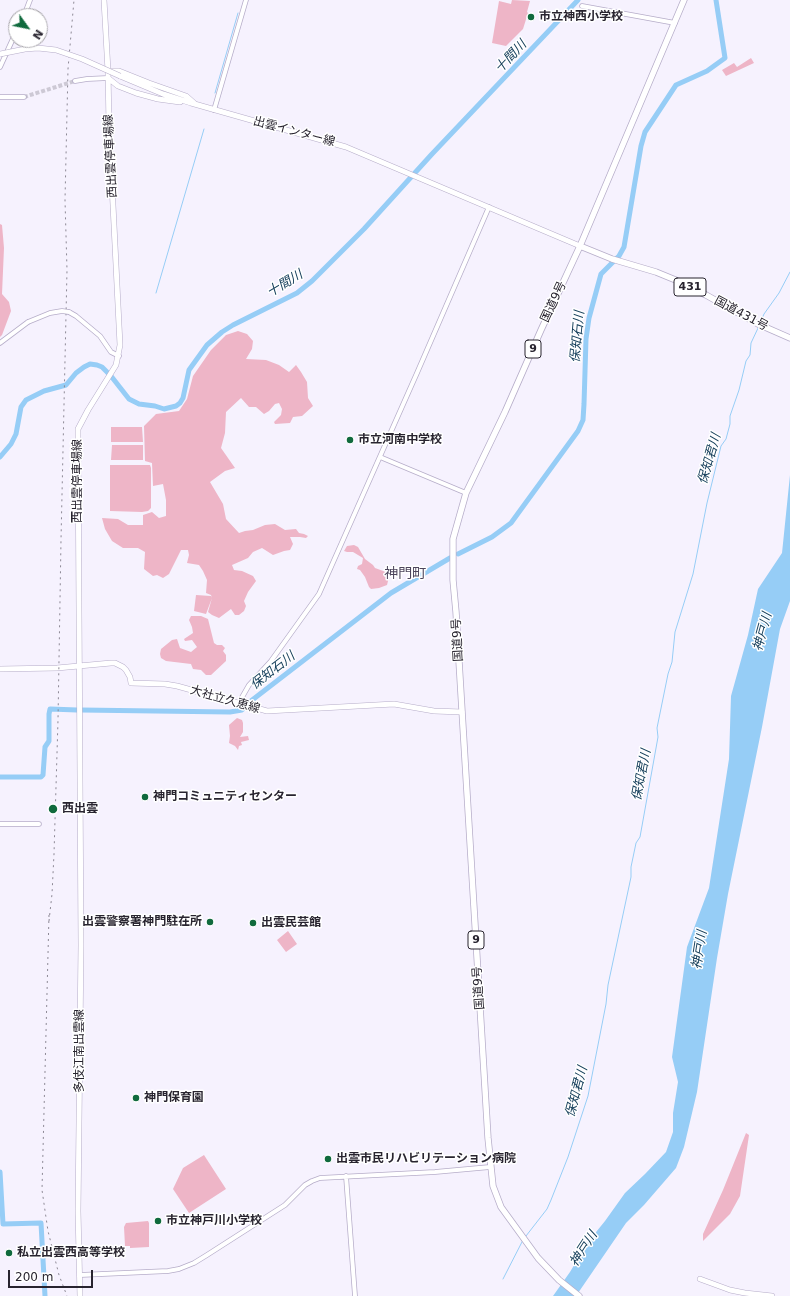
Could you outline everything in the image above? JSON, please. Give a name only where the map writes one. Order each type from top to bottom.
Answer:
[{"type":"highway","name":"国道9号","points":[[579,1296],[559,1280],[538,1258],[501,1207],[493,1186],[490,1167],[452,555],[453,539],[466,493],[505,412],[580,246],[684,0]]},
{"type":"highway","name":"国道431号","points":[[580,246],[615,260],[656,272],[678,281],[758,324],[790,338]]},
{"type":"main road","points":[[104,0],[108,71],[119,71],[186,96],[193,103]]},
{"type":"main road","name":"出雲インター線","points":[[0,54],[25,49],[56,50],[82,59],[156,91],[214,110],[346,147],[580,246]]},
{"type":"main road","name":"西出雲停車場線","points":[[80,806],[78,428],[116,364],[119,356],[120,345],[109,125],[108,71]]},
{"type":"main road","points":[[108,78],[118,86],[158,99],[193,103]]},
{"type":"main road","points":[[109,91],[118,86]]},
{"type":"main road","name":"大社立久恵線","points":[[0,669],[115,663],[126,670],[130,677],[131,683],[166,684],[178,686],[274,712],[394,704],[434,711],[462,712]]},
{"type":"main road","name":"多伎江南出雲線","points":[[80,806],[81,945],[78,1203],[80,1296]]},
{"type":"main road","points":[[700,1279],[730,1290],[772,1296]]},
{"type":"street","points":[[214,110],[246,0]]},
{"type":"street","points":[[582,6],[675,23]]},
{"type":"street","points":[[0,67],[9,48]]},
{"type":"street","points":[[75,81],[108,78]]},
{"type":"street","points":[[0,97],[24,97]]},
{"type":"street","points":[[244,705],[241,699],[248,686],[271,661],[318,595],[489,207]]},
{"type":"street","points":[[0,343],[36,318],[58,312],[69,312],[100,336],[111,352],[119,356]]},
{"type":"street","points":[[380,457],[466,493]]},
{"type":"street","points":[[0,824],[39,824]]},
{"type":"street","points":[[80,1275],[168,1271],[179,1269],[194,1263],[285,1204],[305,1185],[320,1178],[435,1172],[490,1167]]},
{"type":"street","points":[[346,1176],[355,1296]]},
{"type":"shaded area","points":[[512,0],[530,1],[523,29],[506,46],[492,43],[499,1],[511,4]]},
{"type":"shaded area","points":[[751,58],[754,63],[726,76],[722,70],[734,63],[737,67]]},
{"type":"shaded area","points":[[0,224],[2,225],[4,248],[2,294],[9,302],[11,311],[0,337]]},
{"type":"shaded area","points":[[238,331],[247,334],[253,341],[252,349],[246,359],[266,360],[279,365],[289,372],[296,365],[307,382],[308,398],[313,406],[302,416],[293,417],[290,423],[275,424],[274,422],[281,415],[282,409],[279,403],[275,404],[264,414],[256,407],[249,407],[241,398],[226,412],[225,433],[221,448],[235,468],[225,471],[210,482],[223,504],[226,519],[239,533],[253,530],[265,525],[275,524],[285,530],[296,529],[299,533],[308,536],[306,538],[290,537],[293,544],[290,550],[273,555],[262,548],[253,552],[248,558],[232,565],[234,570],[242,571],[253,576],[256,581],[248,592],[244,601],[246,606],[244,611],[239,615],[235,615],[231,609],[219,618],[208,612],[212,598],[211,595],[206,593],[207,580],[199,565],[187,563],[189,555],[188,550],[181,550],[169,574],[163,578],[157,575],[153,576],[144,569],[145,552],[138,548],[123,548],[112,541],[105,529],[102,518],[118,519],[128,525],[143,525],[143,515],[152,512],[159,518],[166,516],[166,500],[163,484],[153,486],[152,463],[145,461],[144,426],[156,414],[179,411],[187,399],[193,376],[211,350],[226,335]]},
{"type":"shaded area","points":[[111,427],[142,427],[143,442],[111,442]]},
{"type":"shaded area","points":[[112,445],[143,445],[143,460],[111,460]]},
{"type":"shaded area","points":[[110,465],[150,465],[151,508],[148,511],[110,511]]},
{"type":"shaded area","points":[[354,545],[358,547],[365,559],[375,568],[386,572],[389,577],[387,585],[371,589],[369,587],[365,577],[360,570],[357,569],[358,566],[362,564],[363,558],[353,552],[344,551],[347,546]]},
{"type":"shaded area","points":[[196,595],[211,596],[212,598],[206,614],[194,611]]},
{"type":"shaded area","points":[[191,616],[201,616],[208,619],[214,643],[217,645],[222,645],[225,648],[223,651],[226,655],[226,661],[211,675],[206,675],[201,670],[193,669],[191,664],[166,661],[161,658],[161,649],[172,640],[177,639],[180,648],[191,652],[197,647],[192,640],[185,641],[184,639],[193,633],[189,620]]},
{"type":"shaded area","points":[[237,718],[242,720],[243,723],[243,732],[240,737],[248,736],[249,740],[241,742],[242,745],[239,746],[238,750],[235,746],[229,743],[229,725]]},
{"type":"shaded area","points":[[288,931],[297,944],[286,952],[277,940]]},
{"type":"shaded area","points":[[746,1133],[749,1135],[740,1196],[730,1214],[703,1241],[703,1234]]},
{"type":"shaded area","points":[[204,1155],[226,1189],[189,1213],[173,1189],[183,1168]]},
{"type":"shaded area","points":[[148,1221],[149,1247],[130,1248],[130,1246],[125,1246],[124,1227],[126,1223]]},
{"type":"water","name":"神戸川","points":[[790,475],[790,601],[780,629],[762,727],[728,894],[697,1092],[684,1147],[676,1168],[644,1205],[626,1223],[576,1296],[553,1296],[570,1272],[588,1242],[625,1193],[666,1152],[673,1132],[673,1113],[678,1082],[672,1057],[687,947],[709,888],[729,759],[731,696],[748,635],[758,589],[782,553]]},
{"type":"waterway","name":"十間川","points":[[0,457],[11,444],[16,434],[21,407],[26,400],[44,391],[66,385],[76,373],[90,364],[102,367],[129,399],[139,404],[164,409],[176,406],[180,403],[183,398],[189,370],[207,345],[233,325],[297,293],[312,281],[364,229],[432,154],[578,0]]},
{"type":"waterway","name":"保知石川","points":[[458,554],[492,537],[511,523],[578,431],[583,420],[586,339],[589,318],[601,274],[619,256],[624,247],[641,146],[645,132],[676,85],[707,71],[725,58],[716,0]]},
{"type":"waterway","points":[[215,93],[238,13]]},
{"type":"waterway","points":[[156,293],[204,129]]},
{"type":"waterway","name":"保知君川","points":[[760,323],[790,272]]},
{"type":"waterway","name":"保知君川","points":[[526,1236],[547,1209],[551,1200],[568,1157],[588,1096],[606,1004],[608,985],[631,877],[631,867],[636,843],[640,837],[658,737],[657,728],[668,674],[672,662],[675,632],[693,574],[707,503],[721,446],[726,439],[730,424],[730,416],[739,390],[746,361],[750,355],[751,343],[759,326]]},
{"type":"waterway","name":"保知石川","points":[[81,710],[230,712],[242,710],[247,704],[391,593],[450,558]]},
{"type":"waterway","name":"保知石川","points":[[0,777],[41,777],[43,775],[45,747],[49,741],[50,709],[77,710]]},
{"type":"waterway","name":"保知石川","points":[[0,1172],[3,1224],[41,1223],[45,1296]]},
{"type":"waterway","name":"保知君川","points":[[503,1279],[523,1240]]},
{"type":"tunnel","points":[[24,97],[75,81]]},
{"type":"railway","points":[[49,921],[54,854],[58,720],[67,270],[65,200],[68,69],[74,0]]},
{"type":"railway","points":[[49,915],[42,1190],[48,1231],[59,1275],[67,1296]]},
{"type":"place","name":"市立神西小学校","points":[[531,17]]},
{"type":"place","name":"市立河南中学校","points":[[350,440]]},
{"type":"place","name":"神門コミュニティセンター","points":[[145,797]]},
{"type":"place","name":"西出雲","points":[[53,809]]},
{"type":"place","name":"出雲警察署神門駐在所","points":[[210,922]]},
{"type":"place","name":"出雲民芸館","points":[[253,923]]},
{"type":"place","name":"神門保育園","points":[[136,1098]]},
{"type":"place","name":"出雲市民リハビリテーション病院","points":[[328,1159]]},
{"type":"place","name":"市立神戸川小学校","points":[[158,1221]]},
{"type":"place","name":"私立出雲西高等学校","points":[[9,1253]]},
{"type":"district","name":"神門町","points":[[405,574]]}]
